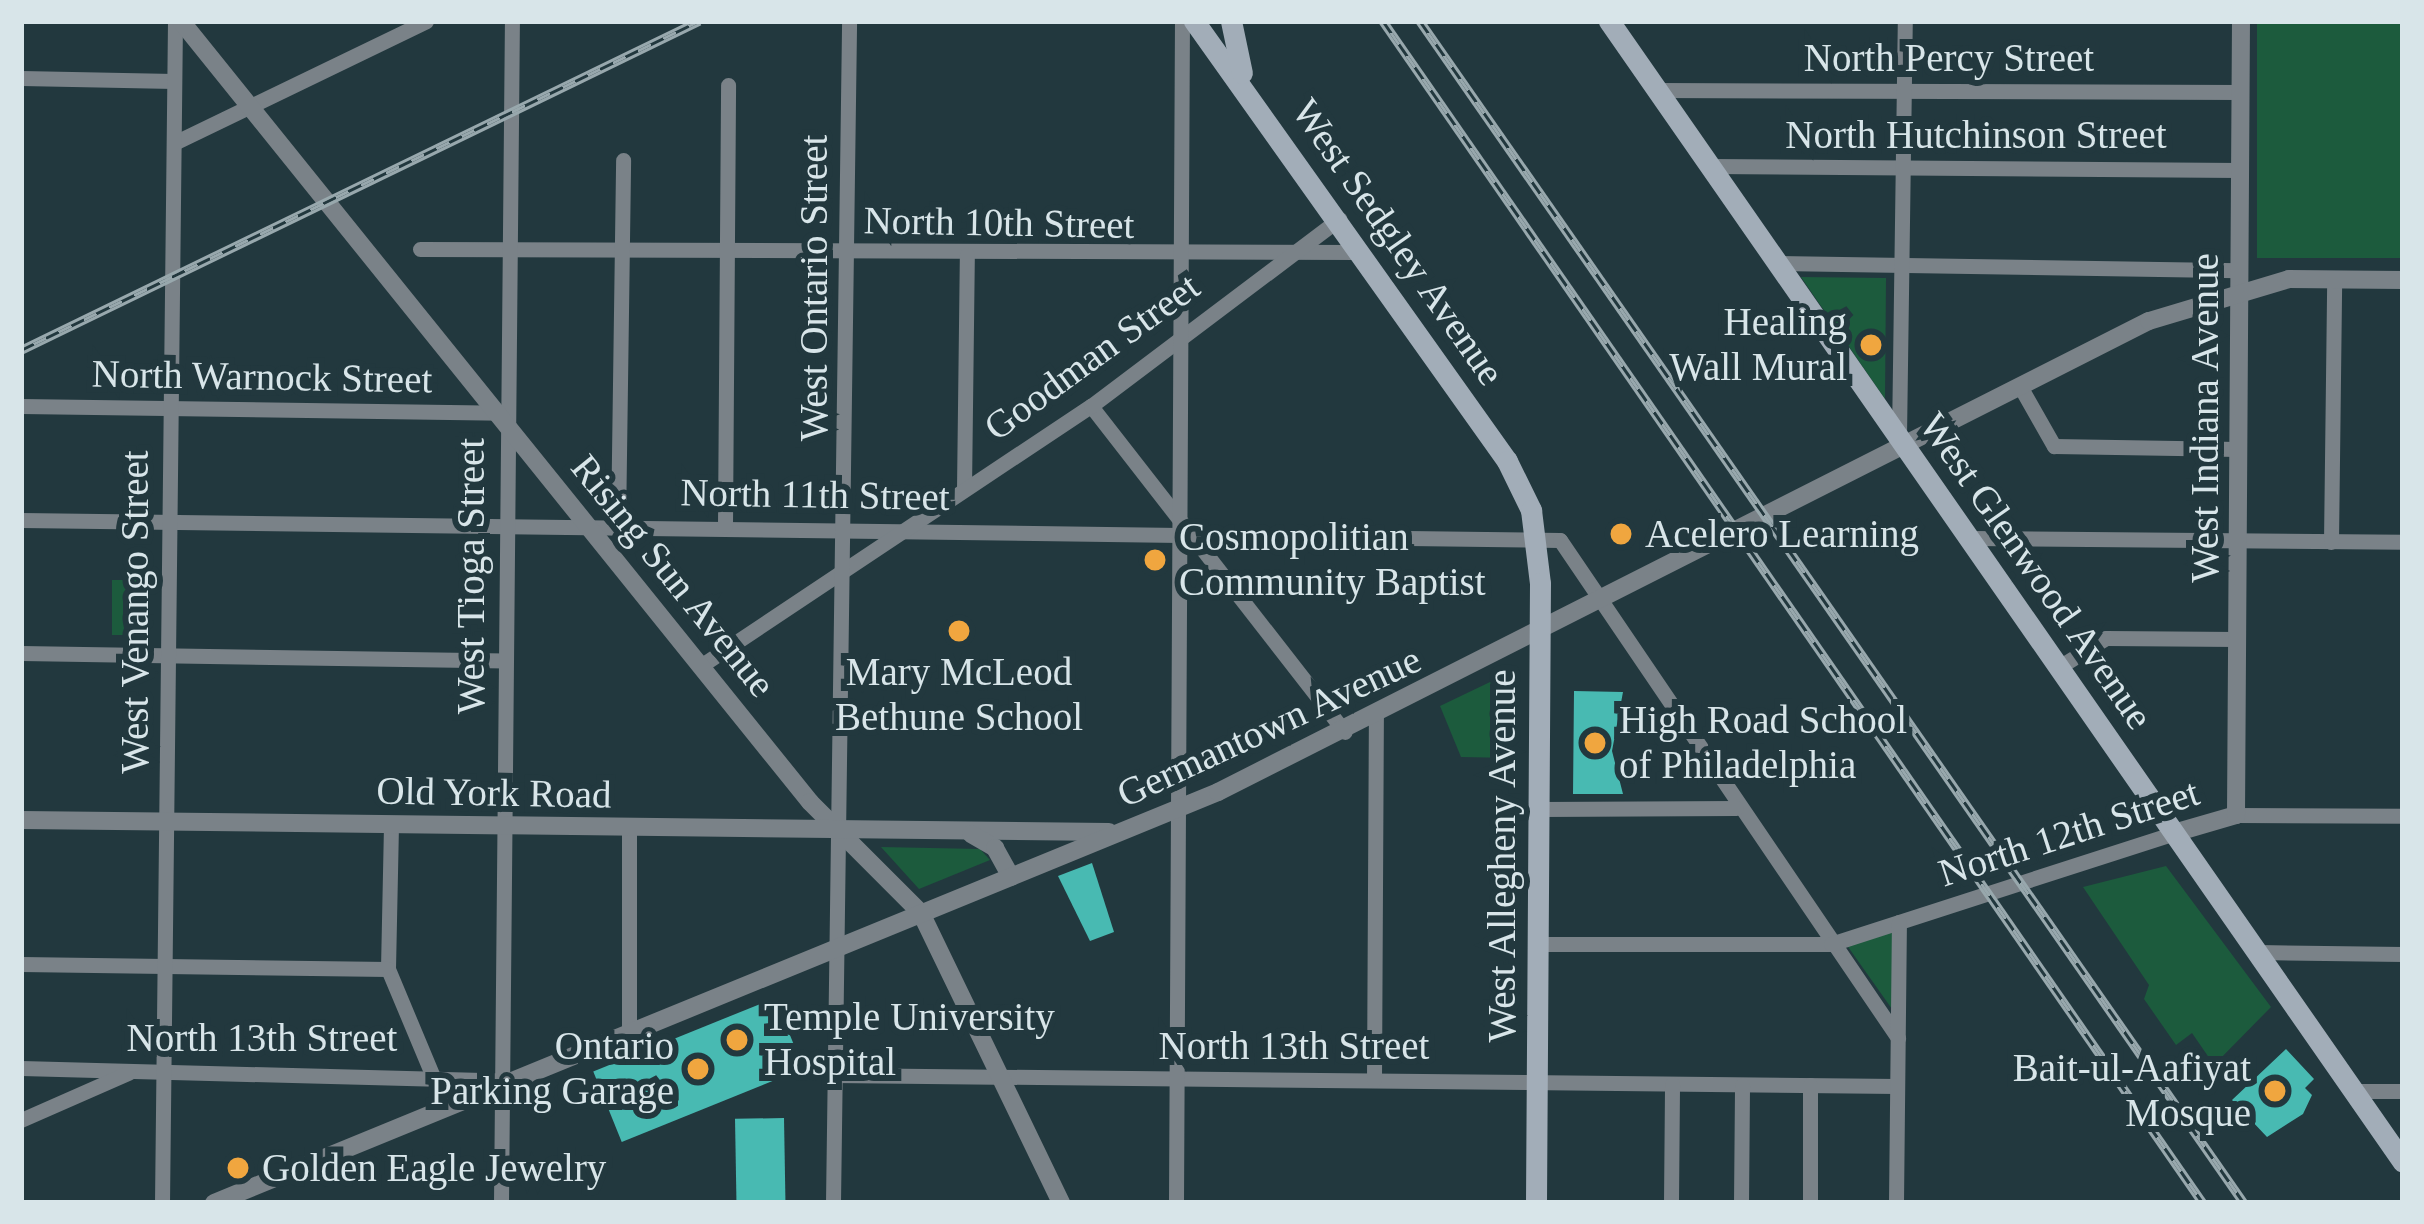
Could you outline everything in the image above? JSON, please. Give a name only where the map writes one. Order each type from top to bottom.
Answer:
[{"type":"main road","name":"West Sedgley Avenue","points":[[1194,21],[1521,481],[1532,510]]},
{"type":"main road","points":[[1231,21],[1251,96]]},
{"type":"main road","name":"West Glenwood Avenue","points":[[1609,21],[2403,1162]]},
{"type":"main road","name":"West Allegheny Avenue","points":[[1532,510],[1541,809],[1536,1203]]},
{"type":"street","name":"West Venango Street","points":[[162,1203],[169,408],[178,21]]},
{"type":"street","name":"Rising Sun Avenue","points":[[178,21],[251,104],[702,665],[921,914],[1061,1203]]},
{"type":"street","points":[[174,143],[426,21]]},
{"type":"street","name":"West Tioga Street","points":[[501,1203],[506,661],[502,413],[512,21]]},
{"type":"street","name":"West Ontario Street","points":[[833,1203],[844,830],[849,21]]},
{"type":"street","points":[[1176,1203],[1186,528],[1182,21]]},
{"type":"street","points":[[1902,442],[1905,21]]},
{"type":"street","name":"West Indiana Avenue","points":[[2236,815],[2241,21]]},
{"type":"street","points":[[21,78],[174,81]]},
{"type":"street","points":[[725,526],[728,85]]},
{"type":"street","name":"North Percy Street","points":[[1657,90],[2241,92]]},
{"type":"street","points":[[619,526],[622,160]]},
{"type":"street","name":"North Hutchinson Street","points":[[1711,166],[2240,170]]},
{"type":"street","name":"Goodman Street","points":[[702,665],[1091,406],[1277,258],[1339,219]]},
{"type":"street","name":"North 10th Street","points":[[420,249],[1277,258],[1360,252]]},
{"type":"street","points":[[964,489],[967,255]]},
{"type":"street","points":[[1778,262],[2239,270]]},
{"type":"street","points":[[2331,542],[2334,278]]},
{"type":"street","name":"Germantown Avenue","points":[[214,1203],[502,1081],[1180,808],[1598,606],[1902,442],[2021,388],[2149,321],[2238,293],[2334,278],[2403,280]]},
{"type":"street","points":[[2021,388],[2054,446],[2238,449]]},
{"type":"street","name":"North Warnock Street","points":[[21,406],[502,413]]},
{"type":"street","points":[[1091,406],[1345,732]]},
{"type":"street","name":"North 11th Street","points":[[21,520],[1535,534]]},
{"type":"street","points":[[1535,534],[1560,540],[1598,606],[1898,1038]]},
{"type":"street","points":[[1969,538],[2403,542]]},
{"type":"street","points":[[2059,667],[2106,638],[2237,639]]},
{"type":"street","points":[[21,653],[506,661]]},
{"type":"street","points":[[1374,1080],[1376,717]]},
{"type":"street","points":[[1541,809],[1736,808]]},
{"type":"street","name":"North 12th Street","points":[[1538,944],[1831,944],[2236,815],[2403,816]]},
{"type":"street","name":"Old York Road","points":[[21,820],[1126,830]]},
{"type":"street","points":[[391,824],[388,969],[445,1105]]},
{"type":"street","points":[[629,828],[629,1032]]},
{"type":"street","points":[[967,832],[995,848],[1011,877]]},
{"type":"street","points":[[1896,1203],[1899,922]]},
{"type":"street","points":[[2258,952],[2403,954]]},
{"type":"street","points":[[21,964],[388,969]]},
{"type":"street","name":"North 13th Street","points":[[21,1068],[429,1072],[502,1081]]},
{"type":"street","points":[[21,1120],[136,1070]]},
{"type":"street","name":"North 13th Street","points":[[834,1075],[1897,1086]]},
{"type":"street","points":[[1671,1203],[1672,1084]]},
{"type":"street","points":[[1741,1203],[1742,1085]]},
{"type":"street","points":[[1810,1085],[1810,1203]]},
{"type":"street","points":[[2354,1091],[2403,1091]]},
{"type":"green space","points":[[2257,21],[2403,21],[2403,258],[2257,258]]},
{"type":"green space","points":[[1801,277],[1886,278],[1885,399]]},
{"type":"green space","points":[[112,580],[143,580],[143,635],[112,635]]},
{"type":"green space","points":[[1513,671],[1512,758],[1461,757],[1440,706]]},
{"type":"green space","points":[[881,847],[980,849],[990,860],[919,889]]},
{"type":"green space","points":[[2166,866],[2271,1007],[2214,1065],[2192,1033],[2176,1045],[2144,999],[2149,985],[2083,887]]},
{"type":"green space","points":[[1894,927],[1892,1009],[1846,944]]},
{"type":"building","name":"High Road School of Philadelphia","points":[[1574,691],[1623,692],[1612,751],[1623,794],[1573,794]]},
{"type":"building","points":[[1092,863],[1114,932],[1090,941],[1058,876]]},
{"type":"building","name":"Ontario Parking Garage","points":[[775,998],[803,1068],[622,1142],[593,1071]]},
{"type":"building","name":"Bait-ul-Aafiyat Mosque","points":[[2286,1049],[2314,1079],[2305,1088],[2312,1095],[2303,1114],[2267,1137],[2232,1100]]},
{"type":"building","points":[[784,1118],[785,1203],[736,1203],[735,1119]]},
{"type":"railway","points":[[21,350],[699,21]]},
{"type":"railway","points":[[1383,21],[2203,1203]]},
{"type":"railway","points":[[1420,21],[2244,1203]]},
{"type":"place","name":"Healing Wall Mural","points":[[1871,345]]},
{"type":"place","name":"Acelero Learning","points":[[1621,534]]},
{"type":"place","name":"Cosmopolitian Community Baptist","points":[[1155,560]]},
{"type":"place","name":"Mary McLeod Bethune School","points":[[959,631]]},
{"type":"place","name":"High Road School of Philadelphia","points":[[1595,743]]},
{"type":"place","name":"Temple University Hospital","points":[[737,1040]]},
{"type":"place","name":"Ontario Parking Garage","points":[[698,1069]]},
{"type":"place","name":"Bait-ul-Aafiyat Mosque","points":[[2275,1091]]},
{"type":"place","name":"Golden Eagle Jewelry","points":[[238,1168]]}]
